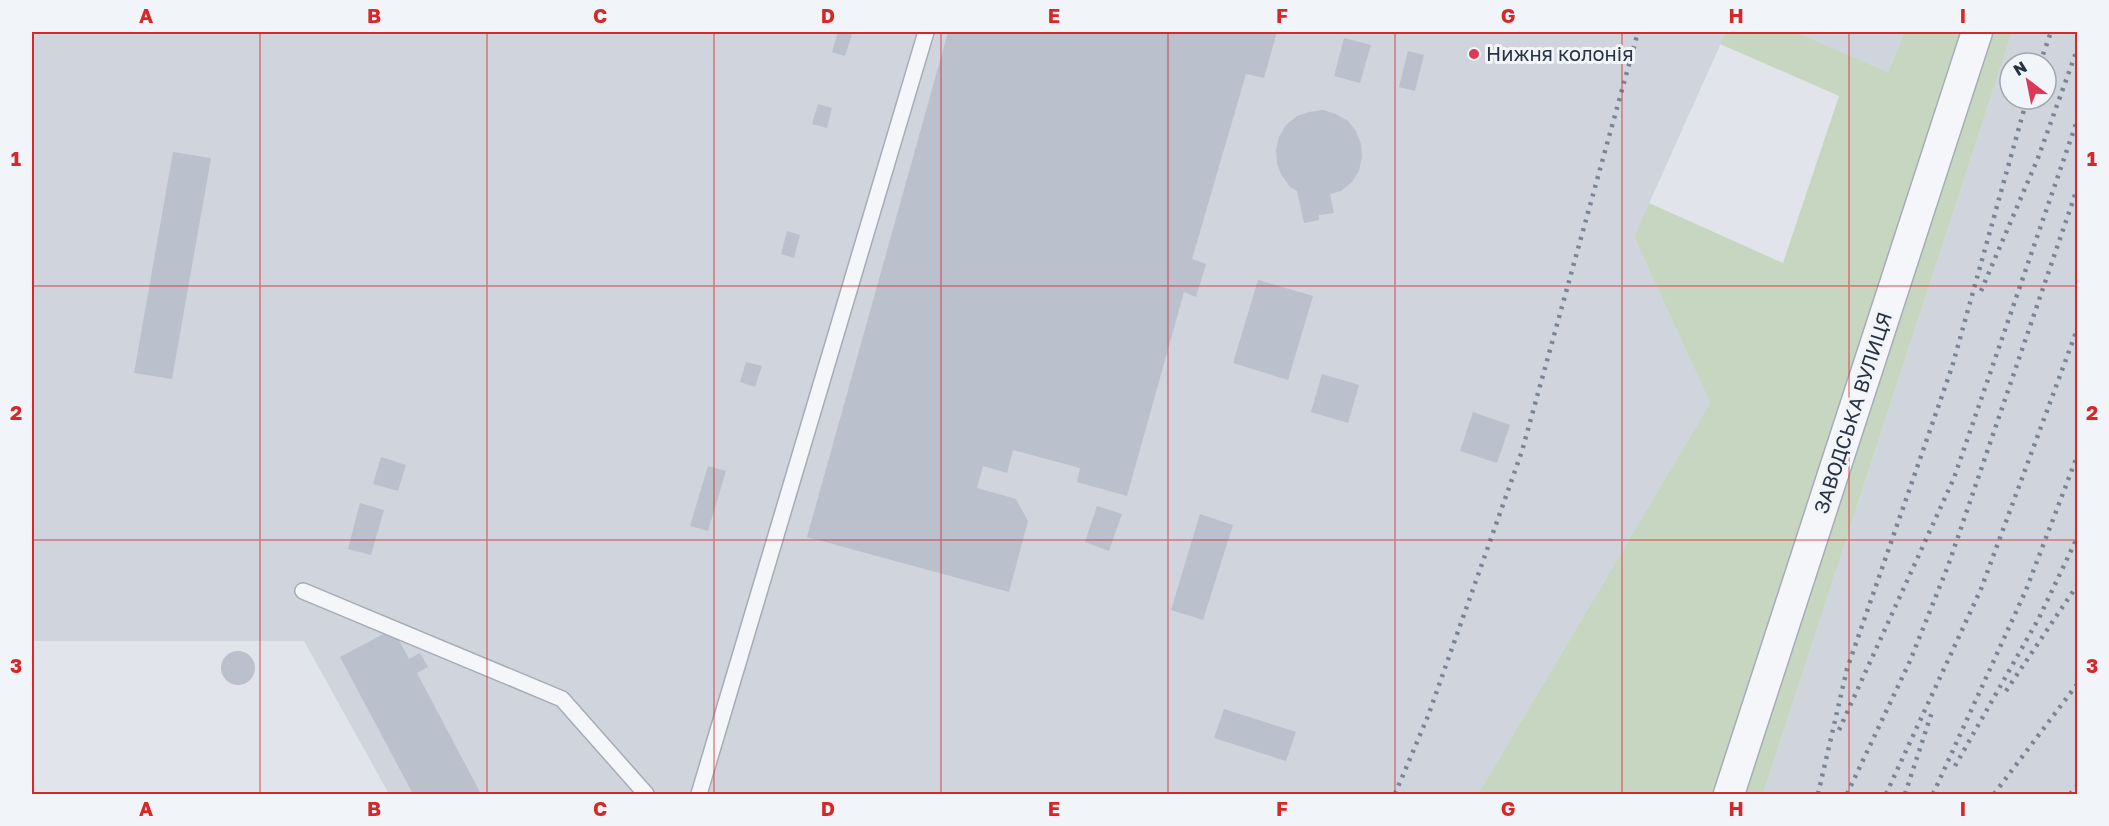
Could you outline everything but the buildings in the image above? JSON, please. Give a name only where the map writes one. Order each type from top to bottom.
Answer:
[{"type":"street","name":"ЗАВОДСЬКА ВУЛИЦЯ","points":[[1729,795],[1977,32]]},
{"type":"lane","points":[[699,795],[926,32]]},
{"type":"lane","points":[[303,591],[562,699],[645,795]]},
{"type":"shaded area","points":[[32,32],[1726,32],[1634,237],[1710,403],[1478,794],[389,794],[304,641],[32,641]]},
{"type":"shaded area","points":[[1796,32],[1904,32],[1888,72]]},
{"type":"shaded area","points":[[2012,32],[2077,32],[2077,794],[1763,794],[1998,75],[1998,111],[2058,111],[2058,51],[2006,51]]},
{"type":"green space","points":[[1726,32],[1796,32],[1888,72],[1904,32],[2012,32],[2006,51],[1998,51],[1998,75],[1763,794],[1478,794],[1710,403],[1634,237],[1649,203],[1783,263],[1839,96],[1720,44]]},
{"type":"railway","points":[[1395,794],[1428,716],[1522,451],[1638,32]]},
{"type":"railway","points":[[2044,51],[2051,32]]},
{"type":"railway","points":[[1981,291],[2038,158],[2078,47]]},
{"type":"railway","points":[[1818,794],[1847,669],[1952,367],[2024,111]]},
{"type":"railway","points":[[1839,730],[1954,478],[2078,118]]},
{"type":"railway","points":[[1847,794],[1910,661],[1948,566],[2078,186]]},
{"type":"railway","points":[[1886,794],[1981,589],[2078,327]]},
{"type":"railway","points":[[1933,794],[2026,590],[2078,454]]},
{"type":"railway","points":[[1955,766],[2039,618],[2078,536]]},
{"type":"railway","points":[[2006,691],[2078,584]]},
{"type":"railway","points":[[1994,794],[2078,683]]},
{"type":"railway","points":[[1905,794],[1932,712]]},
{"type":"railway","points":[[2070,794],[2078,785]]},
{"type":"place","name":"Нижня колонія","points":[[1474,54]]}]
